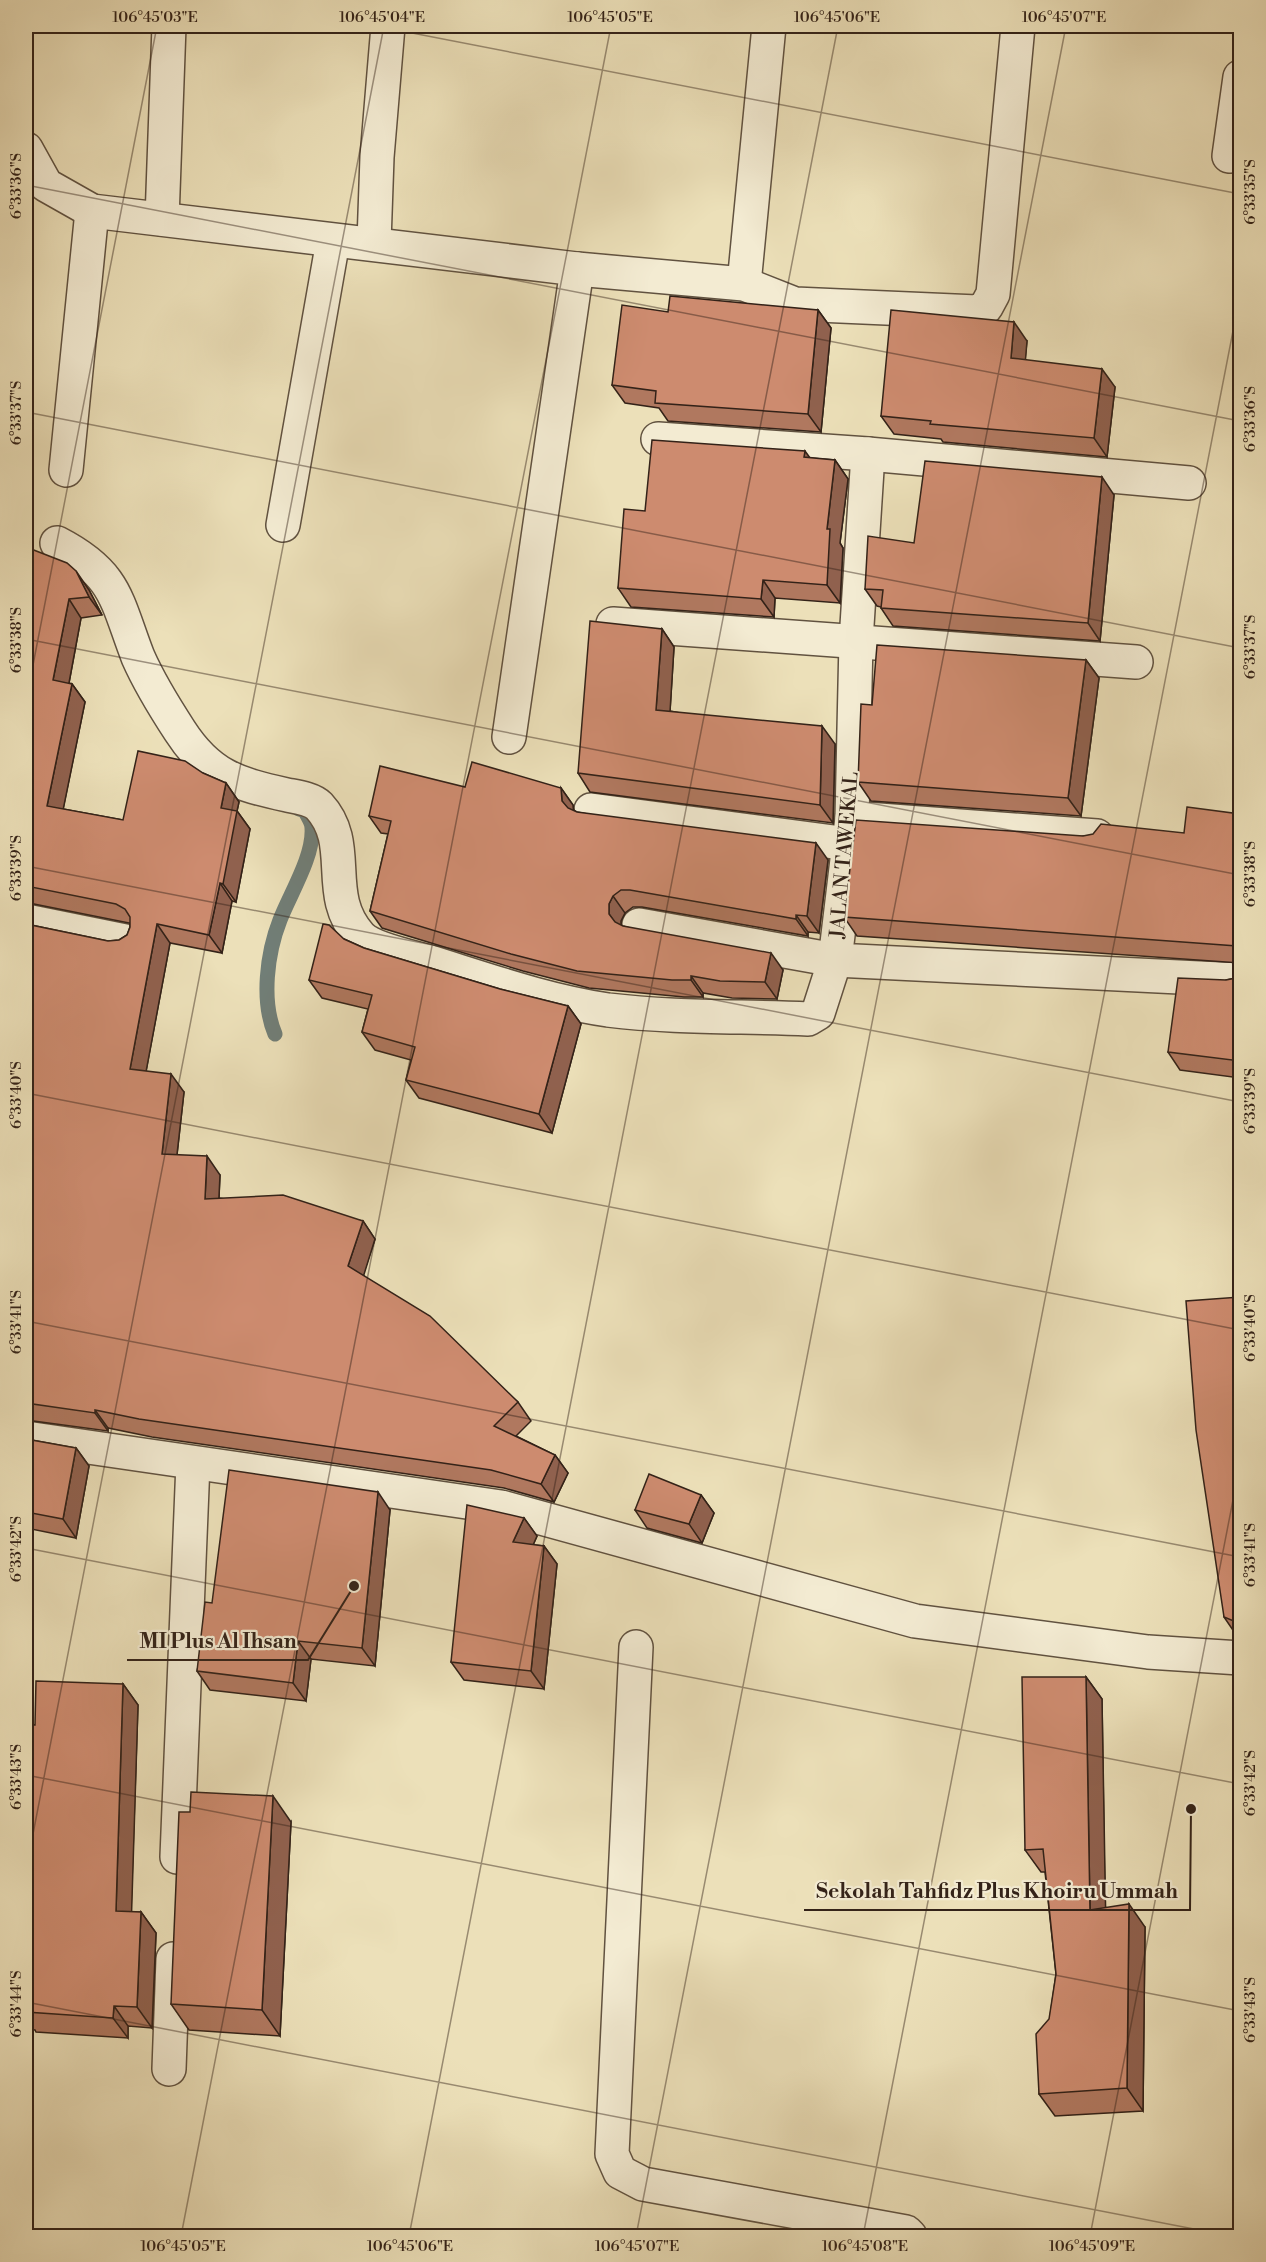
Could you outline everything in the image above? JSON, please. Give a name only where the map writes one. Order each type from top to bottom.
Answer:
[{"type":"street","points":[[162,219],[169,26]]},
{"type":"street","points":[[374,242],[377,157],[388,26]]},
{"type":"street","points":[[744,284],[769,26]]},
{"type":"street","points":[[26,149],[46,185],[92,211],[333,241],[374,242],[577,269],[744,284],[795,304],[977,312],[986,308],[993,294],[1018,26]]},
{"type":"street","points":[[1229,156],[1240,77]]},
{"type":"street","points":[[66,470],[92,211]]},
{"type":"street","points":[[283,525],[333,241]]},
{"type":"street","points":[[509,737],[577,269]]},
{"type":"street","points":[[658,439],[868,454],[1189,483]]},
{"type":"street","name":"JALAN TAWEKAL","points":[[868,454],[856,641],[850,831],[836,960],[1240,980]]},
{"type":"street","points":[[57,543],[93,565],[120,603],[139,658],[169,715],[192,749],[214,770],[231,781],[318,804],[330,822],[338,843],[339,899],[349,923],[363,939],[391,950],[548,998],[609,1010],[685,1014],[808,1019],[818,1013],[836,960],[639,925]]},
{"type":"street","points":[[613,624],[1136,662]]},
{"type":"street","points":[[591,810],[850,831],[1097,836]]},
{"type":"street","points":[[26,921],[125,941]]},
{"type":"street","points":[[26,1438],[501,1507],[915,1621],[1148,1652],[1240,1658]]},
{"type":"street","points":[[176,1891],[193,1463]]},
{"type":"street","points":[[636,1647],[612,2154],[620,2172],[643,2184],[867,2227],[906,2232],[910,2236]]},
{"type":"street","points":[[169,2069],[175,1927]]},
{"type":"building","points":[[670,296],[818,310],[808,414],[655,403],[656,391],[612,385],[622,305],[668,312]]},
{"type":"building","points":[[891,310],[1014,322],[1011,358],[1102,369],[1094,438],[930,424],[931,421],[881,416]]},
{"type":"building","points":[[652,440],[805,451],[804,457],[835,460],[827,529],[830,529],[827,585],[763,580],[761,599],[618,588],[624,509],[645,511]]},
{"type":"building","points":[[925,461],[1102,477],[1088,623],[881,608],[883,590],[865,589],[868,536],[914,543]]},
{"type":"building","points":[[26,547],[67,563],[76,571],[89,597],[69,599],[53,680],[72,684],[47,806],[123,820],[138,751],[185,761],[203,773],[226,783],[221,808],[237,811],[223,884],[220,883],[209,935],[157,924],[130,1069],[171,1074],[162,1154],[207,1156],[205,1199],[283,1195],[363,1221],[348,1266],[430,1316],[518,1402],[494,1426],[555,1455],[541,1484],[491,1470],[139,1419],[95,1410],[95,1413],[26,1403],[26,924],[108,941],[119,940],[127,935],[130,917],[125,909],[116,904],[26,886]]},
{"type":"building","points":[[590,621],[662,629],[656,710],[822,726],[820,805],[578,773]]},
{"type":"building","points":[[877,645],[1086,660],[1068,798],[858,782],[861,704],[872,705]]},
{"type":"building","points":[[472,762],[561,788],[562,801],[568,808],[577,812],[816,843],[807,916],[796,915],[796,919],[630,890],[621,890],[613,896],[609,904],[609,914],[615,922],[623,926],[771,953],[765,982],[720,981],[691,976],[691,980],[672,980],[577,971],[511,954],[370,911],[391,821],[369,816],[380,766],[465,787]]},
{"type":"building","points":[[1187,807],[1240,814],[1240,949],[1237,946],[844,917],[856,820],[1083,836],[1093,834],[1101,824],[1184,833]]},
{"type":"building","points":[[323,924],[329,925],[344,939],[364,948],[500,989],[568,1006],[539,1114],[406,1080],[415,1047],[362,1032],[372,995],[309,980]]},
{"type":"building","points":[[1240,974],[1240,1061],[1168,1052],[1178,978],[1226,980],[1236,978]]},
{"type":"building","points":[[1240,1297],[1240,1621],[1236,1622],[1224,1617],[1196,1430],[1186,1301]]},
{"type":"building","points":[[26,1439],[76,1448],[63,1519],[26,1512]]},
{"type":"building","points":[[229,1470],[378,1492],[362,1648],[298,1641],[293,1683],[197,1671],[205,1602],[212,1603]]},
{"type":"building","points":[[649,1474],[701,1495],[689,1524],[635,1510]]},
{"type":"building","points":[[467,1505],[524,1518],[513,1542],[544,1546],[531,1671],[451,1662]]},
{"type":"building","points":[[1022,1677],[1086,1677],[1090,1910],[1129,1904],[1127,2088],[1039,2094],[1036,2034],[1049,2019],[1056,1974],[1043,1849],[1025,1850]]},
{"type":"building","points":[[36,1681],[123,1684],[116,1911],[141,1912],[137,2007],[114,2006],[113,2018],[26,2012],[26,1725],[35,1725]]},
{"type":"building","points":[[191,1792],[273,1796],[262,2010],[171,2004],[179,1812],[190,1812]]},
{"type":"waterway","points":[[275,1034],[268,1007],[269,962],[275,933],[305,863],[312,839],[310,821],[305,811],[299,809]]},
{"type":"place","name":"MI Plus Al Ihsan","points":[[354,1586]]},
{"type":"place","name":"Sekolah Tahfidz Plus Khoiru Ummah","points":[[1191,1809]]}]
